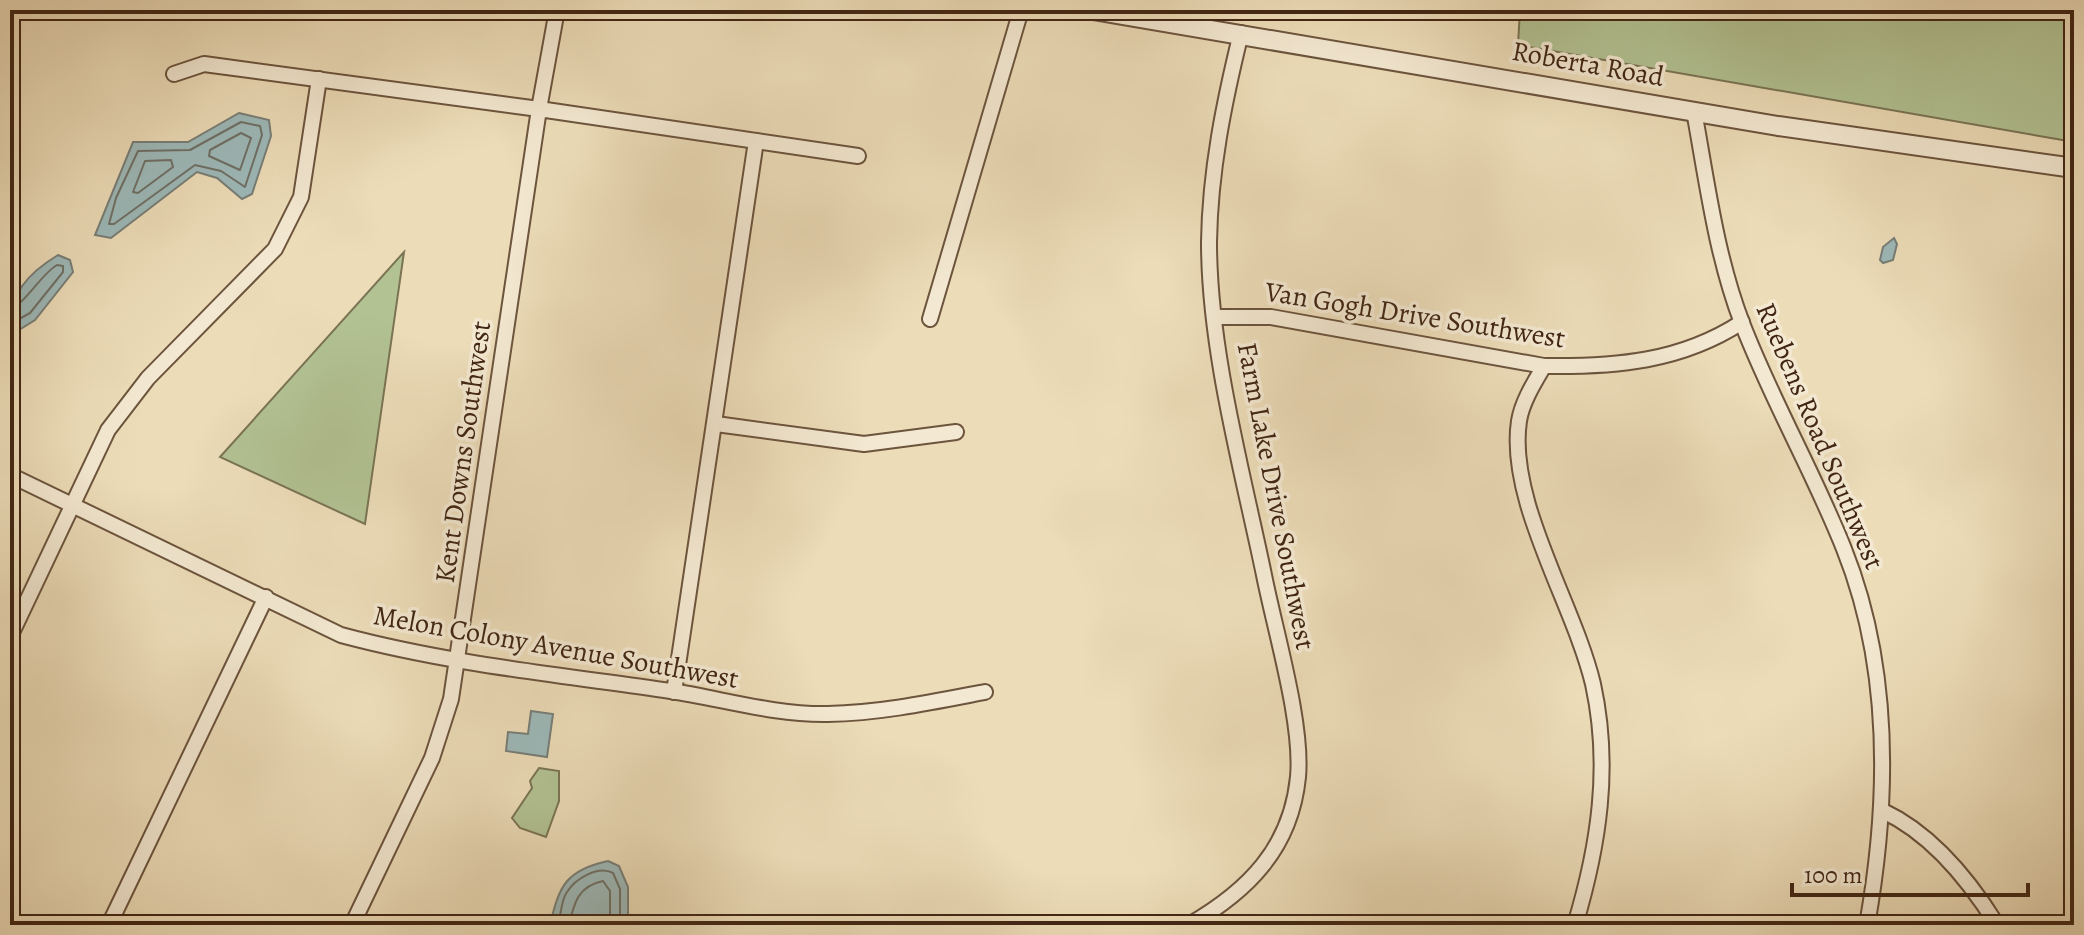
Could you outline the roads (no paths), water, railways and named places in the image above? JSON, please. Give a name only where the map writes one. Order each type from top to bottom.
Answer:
[{"type":"street","name":"Kent Downs Southwest","points":[[352,925],[432,758],[451,699],[539,109],[557,10]]},
{"type":"street","points":[[930,319],[1021,10]]},
{"type":"street","name":"Roberta Road","points":[[1093,10],[1694,111],[2074,168]]},
{"type":"street","name":"Farm Lake Drive Southwest","points":[[1189,925],[1224,905],[1261,871],[1286,828],[1298,779],[1294,725],[1237,444],[1216,317],[1209,241],[1212,188],[1224,102],[1241,33]]},
{"type":"street","points":[[174,74],[204,64],[858,156]]},
{"type":"street","points":[[10,637],[108,430],[148,378],[275,249],[301,197],[319,79]]},
{"type":"street","name":"Ruebens Road Southwest","points":[[1694,111],[1721,255],[1742,322],[1845,551],[1863,611],[1879,695],[1885,771],[1883,811],[1867,925]]},
{"type":"street","points":[[674,692],[756,141]]},
{"type":"street","name":"Van Gogh Drive Southwest","points":[[1216,317],[1271,317],[1544,366],[1631,364],[1663,358],[1712,340],[1742,322]]},
{"type":"street","points":[[1544,366],[1522,407],[1516,454],[1526,497],[1586,657],[1604,756],[1598,830],[1575,925]]},
{"type":"street","points":[[716,424],[853,444],[956,432]]},
{"type":"street","name":"Melon Colony Avenue Southwest","points":[[10,475],[341,635],[458,660],[674,692],[769,710],[827,714],[896,708],[985,692]]},
{"type":"street","points":[[109,925],[266,597]]},
{"type":"street","points":[[1883,811],[1936,848],[1966,880],[1997,925]]},
{"type":"water","points":[[239,113],[269,120],[271,136],[252,194],[242,199],[217,178],[197,172],[111,238],[95,235],[133,142],[188,142]]},
{"type":"water","points":[[1894,238],[1897,244],[1893,260],[1883,263],[1880,260],[1883,247]]},
{"type":"water","points":[[58,255],[70,260],[73,272],[35,320],[14,333],[10,330],[13,305],[22,286]]},
{"type":"water","points":[[531,711],[553,714],[547,757],[506,751],[508,732],[528,734]]},
{"type":"water","points":[[608,861],[619,866],[628,887],[628,925],[550,925],[557,900],[567,882],[582,869]]}]
